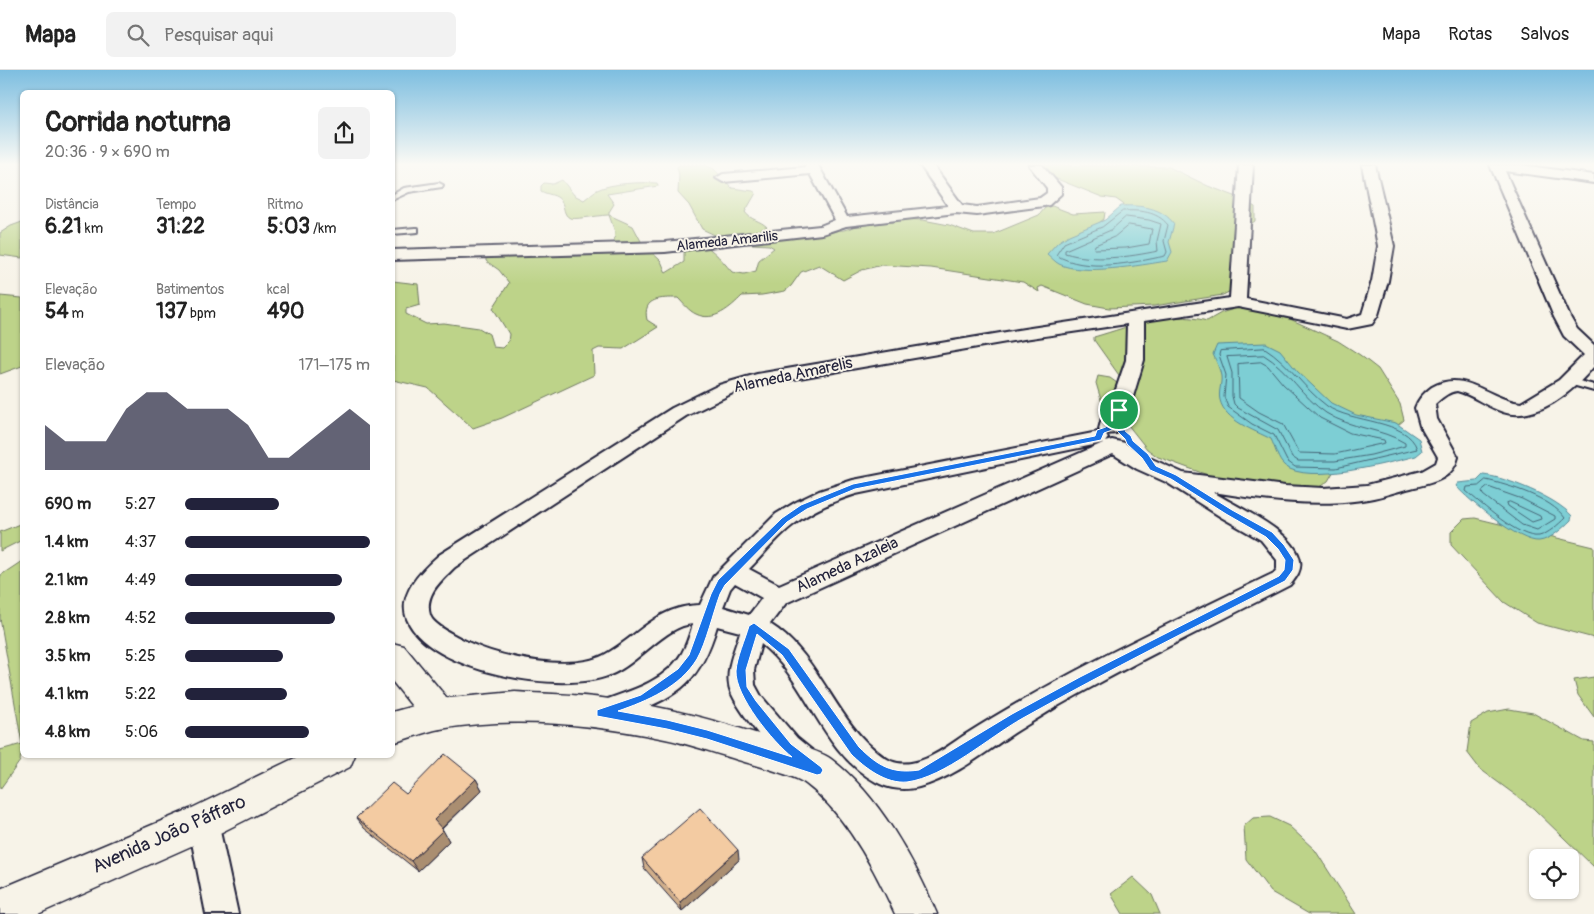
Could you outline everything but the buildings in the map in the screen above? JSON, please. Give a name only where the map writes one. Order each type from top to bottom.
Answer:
[{"type":"main road","points":[[395,660],[438,714]]},
{"type":"main road","points":[[395,727],[438,714],[515,706],[601,713],[667,724],[817,770],[843,794],[859,814],[894,867],[916,914]]},
{"type":"main road","name":"Avenida João Páffaro","points":[[0,910],[203,822],[331,758]]},
{"type":"street","points":[[833,204],[843,222]]},
{"type":"street","points":[[954,204],[956,209]]},
{"type":"street","name":"Alameda Amarilis","points":[[395,255],[687,246],[822,230],[843,222],[956,209],[976,212],[1028,204]]},
{"type":"street","points":[[1244,204],[1238,302],[1347,324],[1366,320],[1370,315],[1380,281],[1386,246],[1377,204]]},
{"type":"street","points":[[1163,472],[1238,489],[1286,494],[1326,496],[1364,492],[1431,476],[1442,470],[1447,463],[1448,457],[1426,415],[1425,407],[1428,400],[1440,390],[1455,386],[1469,388],[1500,405],[1520,410],[1527,408],[1578,374],[1594,354],[1570,332],[1513,204]]},
{"type":"street","name":"Alameda Amarelis","points":[[708,614],[697,613],[672,620],[602,668],[586,672],[563,673],[488,661],[456,648],[426,629],[419,622],[416,608],[420,592],[429,578],[447,561],[679,412],[726,389],[775,376],[1024,334],[1238,302]]},
{"type":"street","points":[[1115,439],[1124,418],[1119,410],[1135,360],[1136,318]]},
{"type":"street","points":[[708,614],[754,626],[786,652],[855,751],[866,761],[892,776],[905,777],[921,774],[946,761],[1016,717],[1084,680],[1282,579],[1288,570],[1289,560],[1281,547],[1269,534],[1163,472],[1135,460],[1115,439]]},
{"type":"street","points":[[601,713],[644,698],[682,672],[693,657],[718,588],[732,571],[784,520],[804,507],[853,487],[984,461],[1115,439]]},
{"type":"street","name":"Alameda Azaleia","points":[[817,770],[787,747],[752,704],[742,687],[741,670],[754,626],[778,596],[1000,496],[1115,439]]},
{"type":"street","points":[[984,461],[995,476],[1000,496]]},
{"type":"street","points":[[732,571],[778,596]]},
{"type":"street","points":[[203,822],[222,914]]},
{"type":"lane","points":[[395,232],[415,230]]},
{"type":"lane","points":[[1568,381],[1594,388]]},
{"type":"green space","points":[[562,204],[614,204],[609,215],[570,218],[566,215]]},
{"type":"green space","points":[[749,204],[745,212],[767,227],[760,230],[732,234],[726,238],[719,237],[702,229],[689,205]]},
{"type":"green space","points":[[1124,204],[1251,204],[1255,207],[1255,221],[1252,223],[1238,287],[1223,295],[1154,306],[1109,308],[1087,304],[1042,286],[1038,288],[1039,292],[1023,282],[931,268],[882,265],[862,270],[843,280],[819,265],[801,272],[785,291],[742,296],[722,312],[709,317],[693,313],[678,298],[654,300],[647,307],[647,320],[658,327],[623,349],[599,348],[593,351],[594,375],[502,418],[473,428],[428,388],[395,380],[395,281],[418,284],[420,305],[406,309],[406,314],[426,324],[444,323],[479,328],[489,334],[493,347],[502,348],[508,342],[509,334],[493,308],[509,283],[499,270],[486,261],[486,257],[618,247],[614,241],[615,232],[609,215],[633,226],[642,243],[661,261],[666,273],[684,262],[684,253],[690,239],[709,248],[732,272],[744,274],[756,271],[759,260],[774,248],[769,245],[736,243],[844,230],[857,226],[871,218],[923,220],[949,225],[974,234],[993,234],[1039,215],[1045,208],[1052,206],[1073,214],[1105,212],[1104,219],[1067,247],[1130,209]]},
{"type":"green space","points":[[20,223],[20,258],[0,255],[0,233]]},
{"type":"green space","points":[[0,296],[20,298],[20,367],[0,374]]},
{"type":"green space","points":[[1240,307],[1290,319],[1338,341],[1378,369],[1400,404],[1404,420],[1335,469],[1328,481],[1299,501],[1235,485],[1158,457],[1147,449],[1128,425],[1104,410],[1096,383],[1098,376],[1110,378],[1117,383],[1121,378],[1094,340],[1094,337],[1136,324],[1164,318],[1193,318],[1207,321],[1221,313]]},
{"type":"green space","points":[[1475,518],[1594,547],[1594,638],[1537,623],[1504,602],[1451,545],[1451,532],[1464,519]]},
{"type":"green space","points":[[20,524],[20,541],[0,551],[0,532]]},
{"type":"green space","points":[[20,562],[20,733],[0,618],[1,575]]},
{"type":"green space","points":[[1594,677],[1594,717],[1578,695],[1574,680]]},
{"type":"green space","points":[[1509,709],[1533,713],[1584,741],[1594,742],[1594,867],[1579,852],[1579,849],[1575,849],[1533,808],[1480,769],[1467,752],[1471,723],[1488,713]]},
{"type":"green space","points":[[20,745],[20,761],[0,789],[0,750]]},
{"type":"green space","points":[[1270,817],[1289,826],[1315,850],[1356,914],[1309,914],[1271,892],[1246,859],[1244,826],[1253,818]]},
{"type":"green space","points":[[1133,877],[1152,895],[1160,914],[1123,914],[1111,894]]},
{"type":"water","points":[[1121,206],[1150,208],[1169,218],[1174,224],[1169,242],[1172,252],[1167,261],[1112,268],[1082,269],[1059,264],[1047,254],[1058,242],[1069,235],[1105,220]]},
{"type":"water","points":[[1266,343],[1280,350],[1297,371],[1331,403],[1356,415],[1396,423],[1419,439],[1422,451],[1416,456],[1349,471],[1311,473],[1296,471],[1285,466],[1271,439],[1234,419],[1228,414],[1220,400],[1221,376],[1213,354],[1217,345]]},
{"type":"water","points":[[1483,475],[1517,484],[1555,502],[1572,516],[1571,520],[1556,533],[1543,540],[1530,540],[1520,535],[1495,520],[1456,486],[1458,483],[1477,481]]},
{"type":"route","points":[[1119,410],[1124,418],[1121,431],[1126,434],[1129,442],[1145,456],[1153,468],[1174,477],[1202,496],[1269,534],[1281,547],[1289,560],[1288,570],[1282,579],[1084,680],[1016,717],[946,761],[921,774],[905,777],[892,776],[866,761],[855,751],[786,652],[754,626],[741,670],[742,687],[752,704],[787,747],[817,770],[755,749],[667,724],[601,713],[644,698],[682,672],[693,657],[715,594],[721,583],[784,520],[804,507],[853,487],[1098,438],[1100,432],[1110,428],[1113,414],[1119,410]]}]
